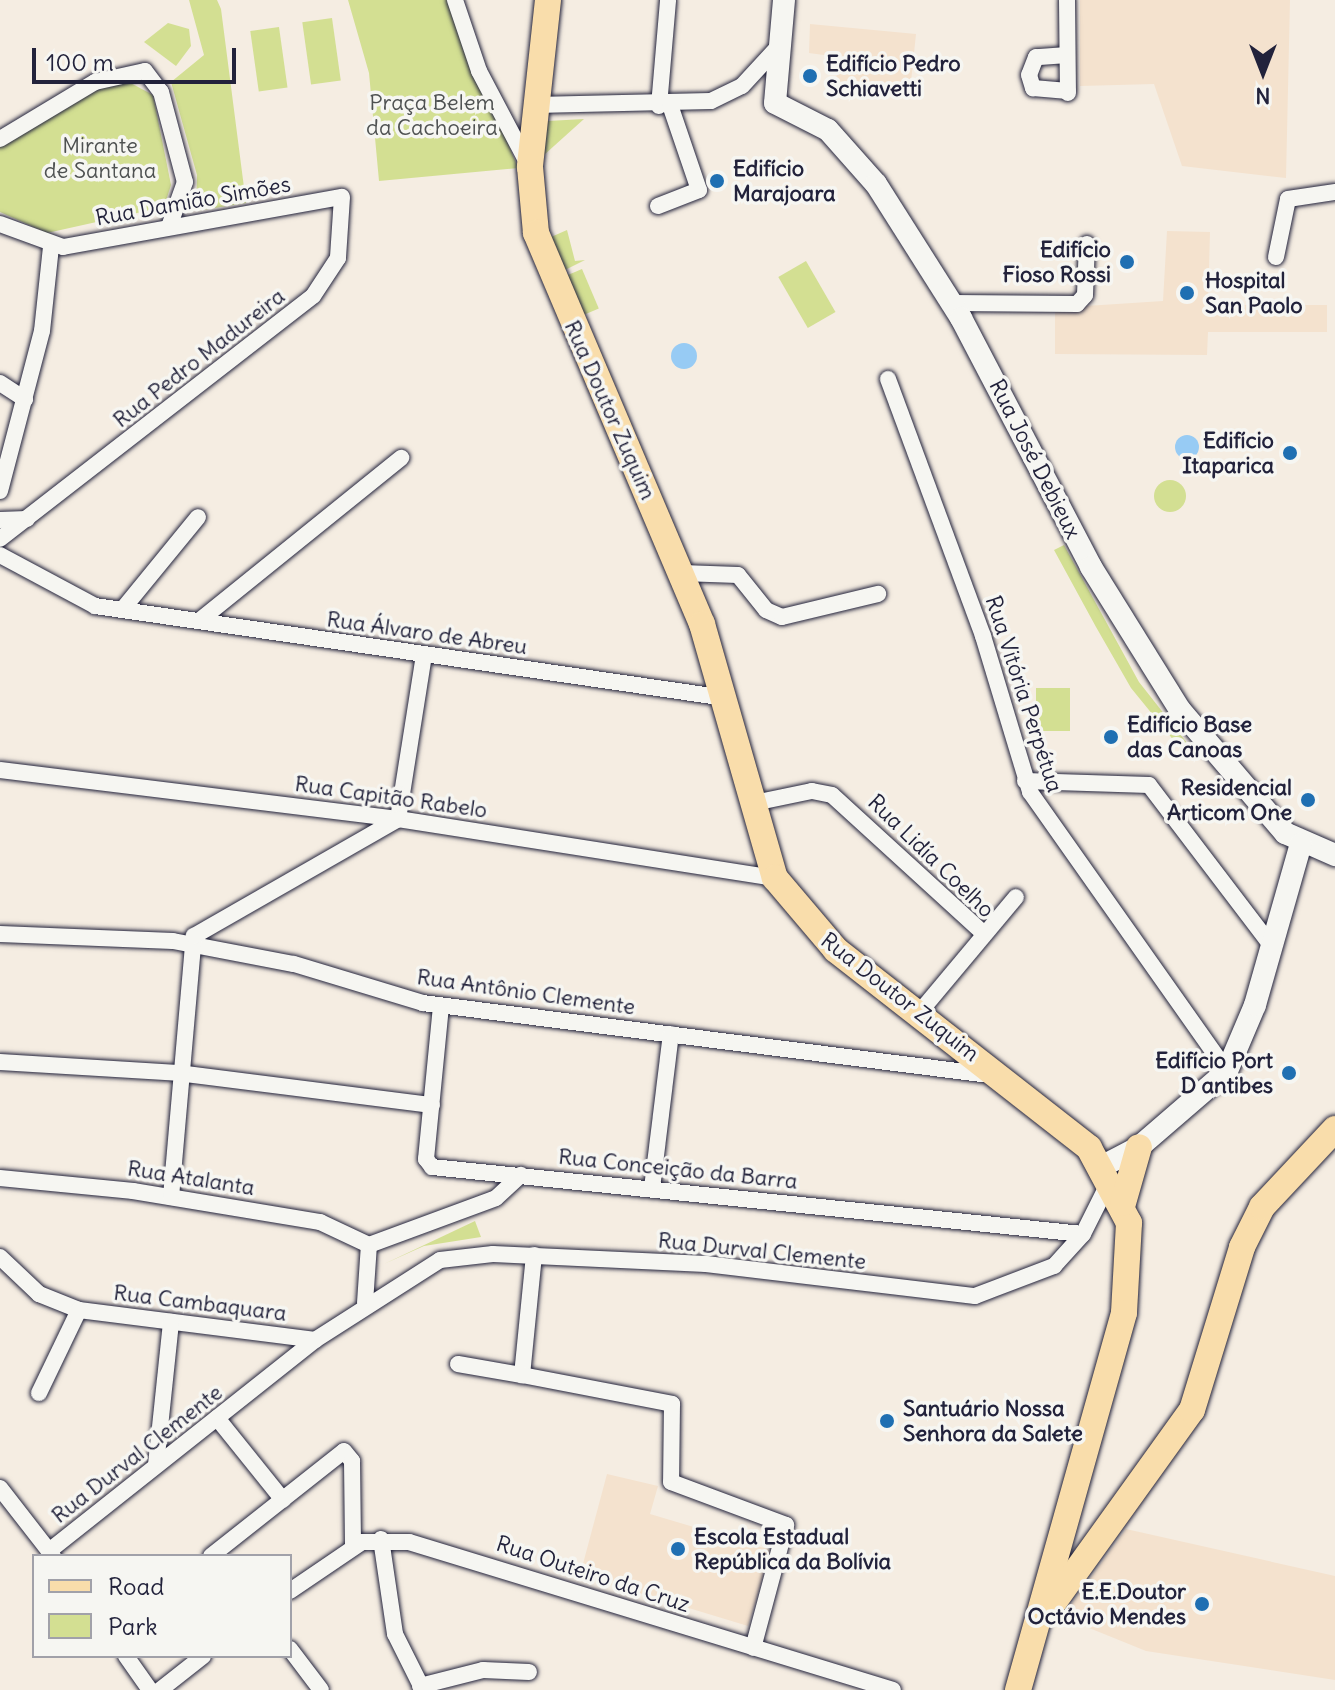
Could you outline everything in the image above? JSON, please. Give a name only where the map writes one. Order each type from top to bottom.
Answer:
[{"type":"main road","name":"Rua Doutor Zuquim","points":[[548,0],[530,167],[544,260],[682,573],[726,698],[775,878],[819,935],[1003,1076],[1107,1172],[1123,1203],[1133,1252],[1129,1294],[1018,1690]]},
{"type":"main road","points":[[1036,1623],[1174,1444],[1203,1382],[1251,1225],[1329,1140]]},
{"type":"main road","points":[[1123,1203],[1139,1147]]},
{"type":"street","points":[[455,0],[479,71],[530,167]]},
{"type":"street","points":[[658,206],[699,190],[664,105],[668,0]]},
{"type":"street","points":[[535,105],[664,105],[727,96],[778,47],[784,0]]},
{"type":"street","points":[[1067,0],[1068,92],[1033,88],[1029,75],[1036,57],[1067,55]]},
{"type":"street","name":"Rua José Debieux","points":[[778,47],[775,103],[828,130],[859,162],[953,303],[1153,671],[1210,750],[1301,844],[1335,855]]},
{"type":"street","points":[[0,139],[95,82],[122,70],[145,71],[161,92],[185,182],[169,227]]},
{"type":"street","points":[[1276,257],[1288,199],[1335,192]]},
{"type":"street","name":"Rua Damião Simões","points":[[51,247],[342,197]]},
{"type":"street","name":"Rua Pedro Madureira","points":[[0,539],[313,296],[338,258],[342,197]]},
{"type":"street","points":[[0,224],[51,247],[25,399],[0,491]]},
{"type":"street","points":[[953,303],[1077,304],[1085,295],[1087,244]]},
{"type":"street","name":"Rua Vitória Perpétua","points":[[888,379],[983,636],[1025,781],[1227,1071]]},
{"type":"street","points":[[0,383],[25,399]]},
{"type":"street","points":[[199,621],[401,458]]},
{"type":"street","points":[[122,610],[198,517]]},
{"type":"street","points":[[0,520],[27,519]]},
{"type":"street","name":"Rua Álvaro de Abreu","points":[[0,555],[62,594],[122,610],[726,698]]},
{"type":"street","points":[[682,573],[738,575],[766,610],[782,617],[878,594]]},
{"type":"street","points":[[171,1197],[190,944],[211,921],[398,819],[424,655]]},
{"type":"street","name":"Rua Capitão Rabelo","points":[[0,770],[398,819],[775,878]]},
{"type":"street","points":[[1025,781],[1149,785],[1273,948]]},
{"type":"street","name":"Rua Lidía Coelho","points":[[754,803],[812,791],[832,795],[984,934],[919,1013]]},
{"type":"street","points":[[1107,1172],[1227,1071],[1273,948],[1301,844]]},
{"type":"street","points":[[984,934],[1016,897]]},
{"type":"street","name":"Rua Antônio Clemente","points":[[0,934],[190,944],[441,1006],[1003,1076]]},
{"type":"street","name":"Rua Conceição da Barra","points":[[441,1006],[428,1166],[1083,1234]]},
{"type":"street","points":[[652,1188],[671,1034]]},
{"type":"street","points":[[0,1062],[178,1073],[432,1105]]},
{"type":"street","name":"Rua Durval Clemente","points":[[51,1554],[156,1465],[315,1340],[365,1303],[440,1260],[534,1255],[706,1264],[975,1296],[1028,1281],[1083,1234],[1107,1172]]},
{"type":"street","points":[[365,1303],[369,1245],[496,1198],[521,1175]]},
{"type":"street","name":"Rua Atalanta","points":[[0,1178],[171,1197],[343,1228],[369,1245]]},
{"type":"street","points":[[522,1375],[534,1255]]},
{"type":"street","name":"Rua Cambaquara","points":[[0,1257],[39,1294],[79,1310],[315,1340]]},
{"type":"street","points":[[39,1393],[79,1310]]},
{"type":"street","points":[[156,1465],[171,1322]]},
{"type":"street","points":[[458,1364],[672,1404],[671,1482],[786,1525],[753,1648]]},
{"type":"street","points":[[217,1418],[283,1500]]},
{"type":"street","points":[[214,1554],[350,1453],[353,1546]]},
{"type":"street","points":[[0,1488],[51,1554]]},
{"type":"street","points":[[381,1539],[395,1634],[421,1688],[483,1670],[529,1672]]},
{"type":"street","name":"Rua Outeiro da Cruz","points":[[292,1590],[353,1546],[381,1539],[466,1557],[753,1648],[840,1682],[893,1690]]},
{"type":"street","points":[[292,1652],[321,1690]]},
{"type":"street","points":[[127,1658],[150,1690]]},
{"type":"street","points":[[160,1690],[200,1658]]},
{"type":"shaded area","points":[[1080,0],[1290,0],[1286,178],[1182,166],[1154,84],[1080,86]]},
{"type":"shaded area","points":[[810,24],[916,34],[910,91],[835,90],[839,57],[809,53]]},
{"type":"shaded area","name":"Hospital San Paolo","points":[[1167,231],[1210,232],[1208,305],[1327,305],[1327,332],[1208,332],[1207,355],[1055,354],[1055,308],[1163,301]]},
{"type":"shaded area","name":"Escola Estadual República da Bolívia","points":[[607,1474],[658,1486],[650,1514],[771,1550],[748,1626],[580,1575]]},
{"type":"shaded area","name":"E.E.Doutor Octávio Mendes","points":[[1126,1529],[1335,1576],[1335,1680],[1146,1651],[1062,1617]]},
{"type":"green space","points":[[189,0],[217,0],[221,9],[246,203],[196,211],[197,175],[171,82],[204,55]]},
{"type":"green space","name":"Praça Belem da Cachoeira","points":[[348,0],[450,0],[518,168],[379,181],[369,73]]},
{"type":"green space","points":[[332,18],[341,80],[311,85],[302,22]]},
{"type":"green space","points":[[168,23],[189,29],[191,46],[176,66],[144,42]]},
{"type":"green space","points":[[279,27],[287,87],[259,91],[250,31]]},
{"type":"green space","name":"Mirante de Santana","points":[[125,80],[153,95],[171,185],[164,207],[47,233],[0,212],[0,145],[60,104]]},
{"type":"green space","points":[[584,119],[544,155],[548,121]]},
{"type":"green space","points":[[567,230],[575,261],[585,260],[565,270],[551,237]]},
{"type":"green space","points":[[806,261],[836,312],[808,328],[778,277]]},
{"type":"green space","points":[[582,269],[599,309],[584,315],[567,275]]},
{"type":"green space","points":[[1170,480],[1181,485],[1186,496],[1181,507],[1170,512],[1159,507],[1154,496],[1159,485]]},
{"type":"green space","points":[[1064,545],[1139,682],[1191,748],[1184,753],[1131,688],[1054,550]]},
{"type":"green space","points":[[1036,688],[1070,688],[1070,731],[1036,731]]},
{"type":"green space","points":[[475,1221],[481,1237],[424,1246],[384,1264]]},
{"type":"water","points":[[684,343],[693,347],[697,356],[693,365],[684,369],[675,365],[671,356],[675,347]]},
{"type":"water","points":[[1187,435],[1198,442],[1199,447],[1192,458],[1187,459],[1176,452],[1175,447],[1182,436]]},
{"type":"place","name":"Edifício Pedro Schiavetti","points":[[810,76]]},
{"type":"place","name":"Edifício Marajoara","points":[[717,181]]},
{"type":"place","name":"Edifício Fioso Rossi","points":[[1127,262]]},
{"type":"place","name":"Hospital San Paolo","points":[[1187,293]]},
{"type":"place","name":"Edifício Itaparica","points":[[1290,453]]},
{"type":"place","name":"Edifício Base das Canoas","points":[[1111,737]]},
{"type":"place","name":"Residencial Articom One","points":[[1308,800]]},
{"type":"place","name":"Edifício Port D antibes","points":[[1289,1073]]},
{"type":"place","name":"Santuário Nossa Senhora da Salete","points":[[887,1421]]},
{"type":"place","name":"Escola Estadual República da Bolívia","points":[[678,1549]]},
{"type":"place","name":"E.E.Doutor Octávio Mendes","points":[[1202,1604]]}]
